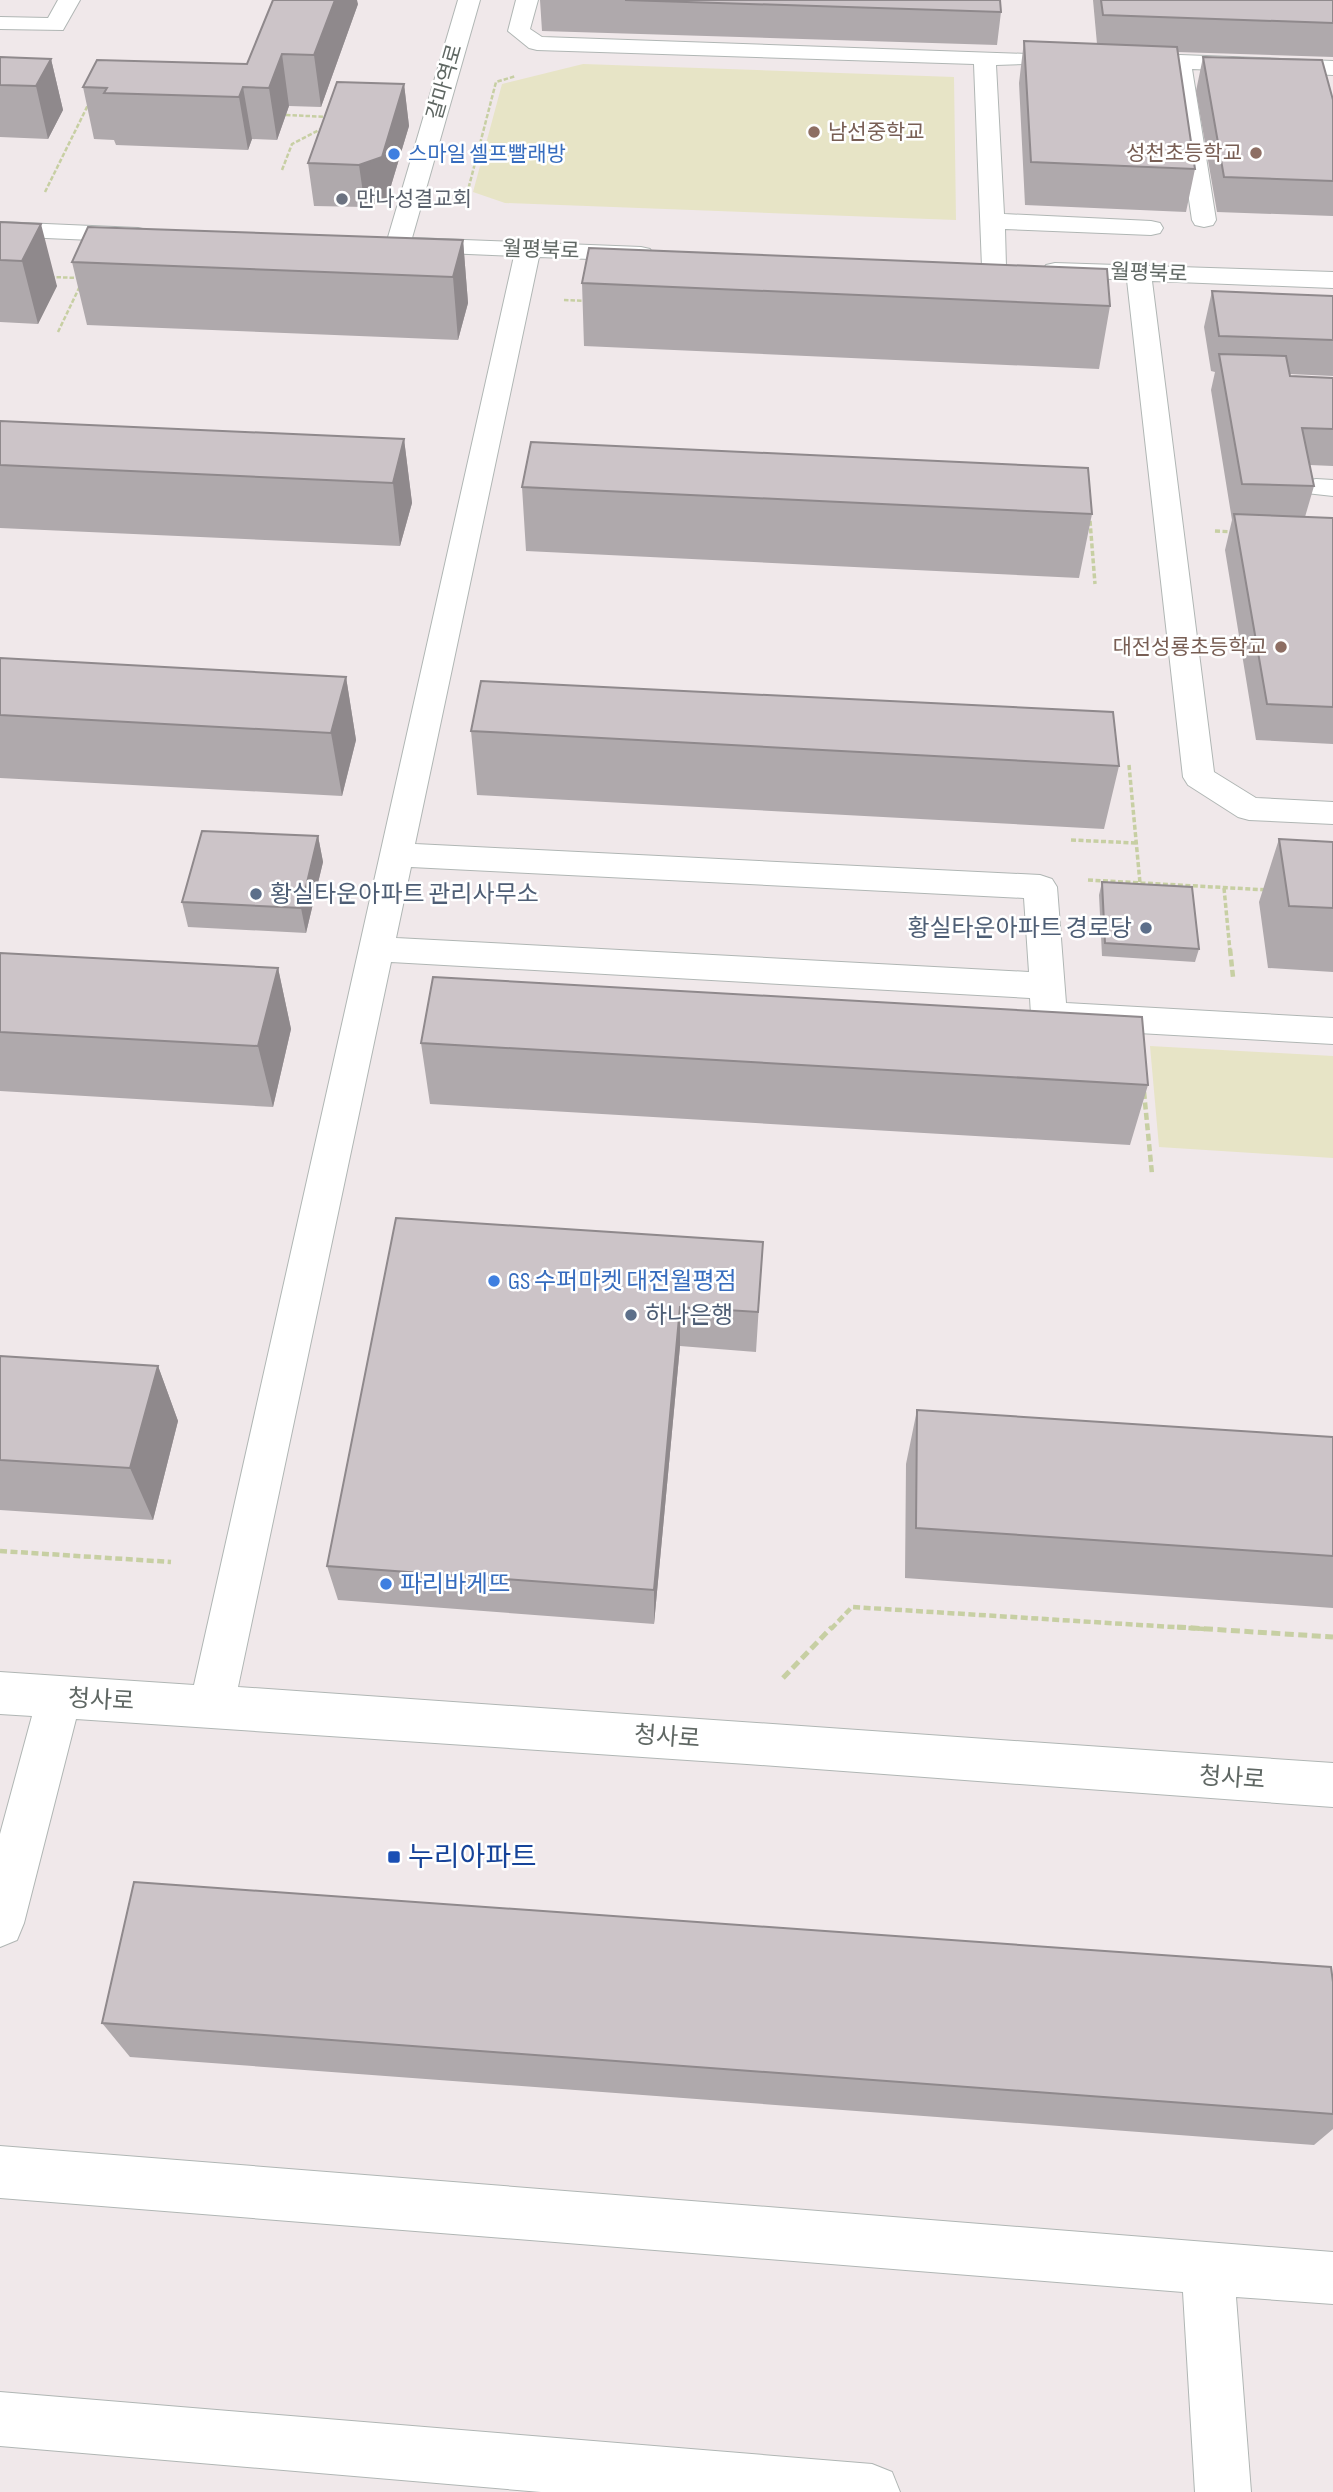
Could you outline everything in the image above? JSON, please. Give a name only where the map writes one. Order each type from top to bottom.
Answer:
[{"type":"street","points":[[0,23],[55,25],[69,0]]},
{"type":"street","name":"갈마역로","points":[[398,244],[469,0]]},
{"type":"street","points":[[527,0],[519,31],[537,43],[1019,59]]},
{"type":"street","points":[[985,58],[994,267]]},
{"type":"street","points":[[1204,220],[1180,62],[1333,68]]},
{"type":"street","points":[[993,221],[1151,228]]},
{"type":"street","points":[[0,229],[163,236]]},
{"type":"street","name":"월평북로","points":[[373,243],[665,255]]},
{"type":"street","points":[[212,1706],[528,249]]},
{"type":"street","name":"월평북로","points":[[967,266],[1333,280]]},
{"type":"street","points":[[1139,273],[1199,777],[1249,809],[1333,813]]},
{"type":"street","points":[[397,855],[1040,887],[1049,1015],[1333,1031]]},
{"type":"street","points":[[376,949],[1047,986]]},
{"type":"street","name":"청사로","points":[[0,1693],[1333,1785]]},
{"type":"street","points":[[0,1923],[59,1698]]},
{"type":"street","points":[[0,2172],[1333,2278]]},
{"type":"street","points":[[1208,2268],[1223,2492]]},
{"type":"street","points":[[0,2419],[872,2492]]},
{"type":"path","points":[[454,204],[467,194],[496,82],[530,72],[537,43]]},
{"type":"path","points":[[41,200],[91,99]]},
{"type":"path","points":[[286,115],[332,117]]},
{"type":"path","points":[[282,170],[292,144],[333,122]]},
{"type":"path","points":[[42,276],[83,278],[58,332]]},
{"type":"path","points":[[552,300],[593,302]]},
{"type":"path","points":[[1090,520],[1095,584]]},
{"type":"path","points":[[1211,531],[1238,532]]},
{"type":"path","points":[[1129,765],[1140,883]]},
{"type":"path","points":[[1072,840],[1136,843]]},
{"type":"path","points":[[1086,880],[1279,891]]},
{"type":"path","points":[[1224,888],[1233,977]]},
{"type":"path","points":[[1144,1086],[1152,1174]]},
{"type":"path","points":[[0,1551],[171,1562]]},
{"type":"path","points":[[783,1678],[852,1606],[1333,1637]]},
{"type":"shaded area","points":[[583,64],[954,77],[956,220],[505,203],[473,192],[502,84]]},
{"type":"shaded area","points":[[1150,1046],[1333,1056],[1333,1158],[1159,1147]]},
{"type":"building","points":[[273,0],[335,0],[314,55],[282,54],[269,88],[243,87],[239,97],[104,93],[107,88],[83,87],[97,60],[247,64]]},
{"type":"building","points":[[625,0],[1000,0],[1001,12]]},
{"type":"building","points":[[1101,0],[1333,0],[1333,23],[1103,15]]},
{"type":"building","points":[[1024,41],[1177,47],[1195,169],[1031,162]]},
{"type":"building","points":[[0,57],[51,59],[36,86],[0,85]]},
{"type":"building","points":[[1203,57],[1322,60],[1333,100],[1333,181],[1224,177]]},
{"type":"building","points":[[337,82],[404,84],[382,157],[359,165],[308,163]]},
{"type":"building","points":[[0,222],[41,224],[22,261],[0,260]]},
{"type":"building","points":[[88,227],[463,240],[453,277],[72,262]]},
{"type":"building","points":[[589,248],[1107,269],[1110,306],[582,283]]},
{"type":"building","points":[[1212,291],[1333,296],[1333,340],[1219,336]]},
{"type":"building","points":[[1219,354],[1286,356],[1290,376],[1333,378],[1333,429],[1302,428],[1314,486],[1242,484]]},
{"type":"building","points":[[0,421],[404,439],[393,483],[0,465]]},
{"type":"building","points":[[531,442],[1088,468],[1092,514],[522,487]]},
{"type":"building","points":[[1234,514],[1333,518],[1333,707],[1267,704]]},
{"type":"building","points":[[0,658],[346,677],[331,733],[0,715]]},
{"type":"building","points":[[481,681],[1113,712],[1119,766],[471,731]]},
{"type":"building","points":[[202,831],[318,836],[301,908],[182,902]]},
{"type":"building","points":[[1279,839],[1333,842],[1333,908],[1289,906]]},
{"type":"building","name":"황실타운아파트 경로당","points":[[1102,882],[1192,887],[1199,949],[1105,943]]},
{"type":"building","points":[[0,953],[278,968],[258,1046],[0,1032]]},
{"type":"building","points":[[433,977],[1142,1017],[1148,1085],[421,1043]]},
{"type":"building","points":[[396,1218],[763,1242],[758,1312],[680,1307],[654,1590],[327,1566]]},
{"type":"building","points":[[0,1356],[158,1366],[130,1468],[0,1460]]},
{"type":"building","points":[[917,1410],[1333,1437],[1333,1556],[916,1528]]},
{"type":"building","points":[[134,1882],[1331,1967],[1333,2114],[102,2023]]},
{"type":"place","name":"남선중학교","points":[[814,132]]},
{"type":"place","name":"성천초등학교","points":[[1256,153]]},
{"type":"place","name":"스마일 셀프빨래방","points":[[394,154]]},
{"type":"place","name":"만나성결교회","points":[[342,199]]},
{"type":"place","name":"대전성룡초등학교","points":[[1281,647]]},
{"type":"place","name":"황실타운아파트 관리사무소","points":[[256,894]]},
{"type":"place","name":"황실타운아파트 경로당","points":[[1146,928]]},
{"type":"place","name":"GS 수퍼마켓 대전월평점","points":[[494,1281]]},
{"type":"place","name":"하나은행","points":[[631,1315]]},
{"type":"place","name":"파리바게뜨","points":[[386,1584]]},
{"type":"place","name":"누리아파트","points":[[394,1857]]}]
